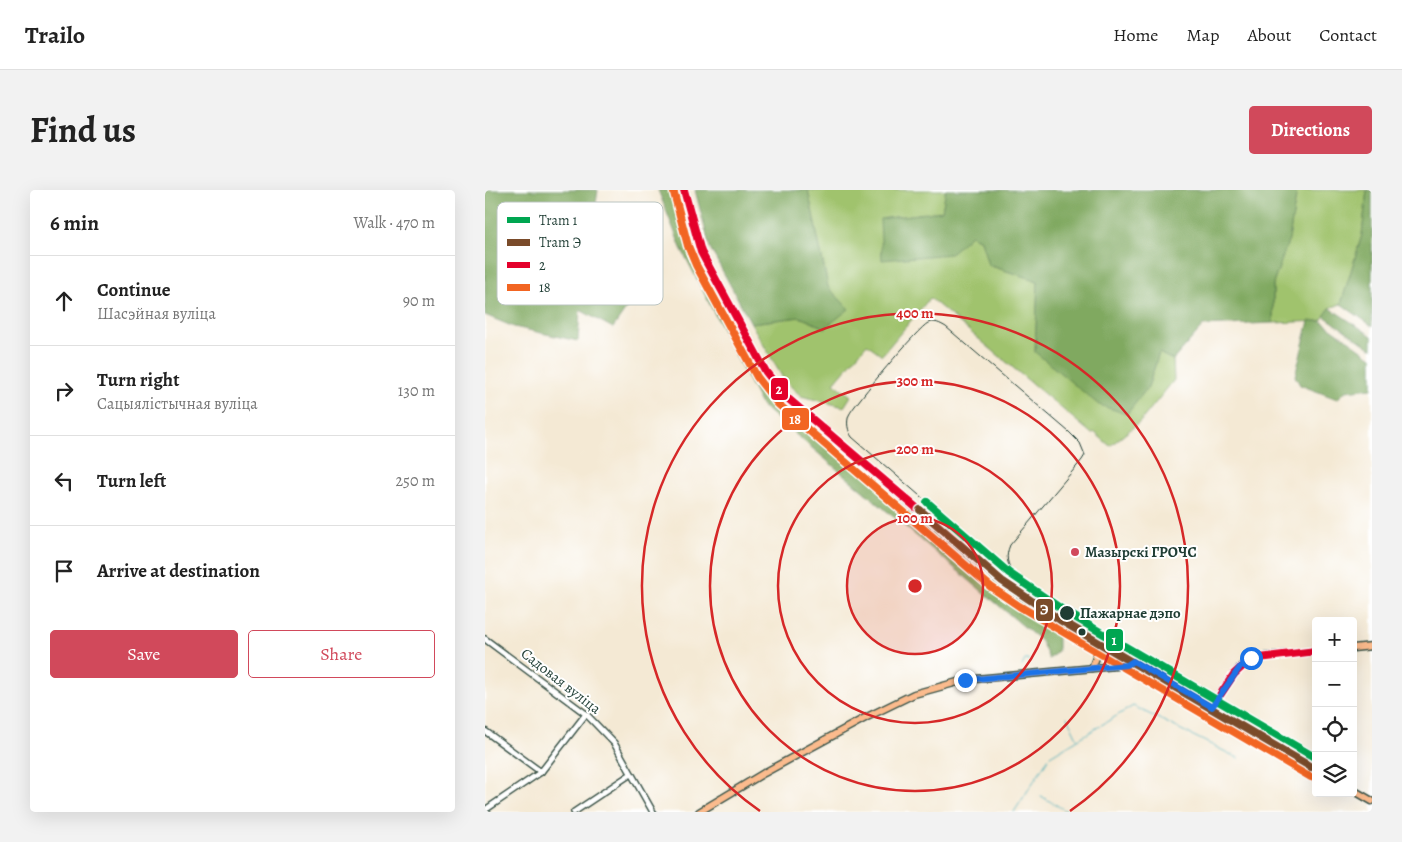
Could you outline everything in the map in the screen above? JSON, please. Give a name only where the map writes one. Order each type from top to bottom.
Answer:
[{"type":"main road","points":[[684,190],[698,244],[705,260],[766,372],[779,390],[998,579],[1025,598],[1097,641],[1312,766]]},
{"type":"main road","points":[[1092,668],[1097,655],[1097,641]]},
{"type":"main road","points":[[1357,648],[1372,646]]},
{"type":"main road","points":[[1212,707],[1240,667],[1251,658],[1312,651]]},
{"type":"main road","points":[[699,812],[773,768],[914,694],[965,680],[1127,665],[1133,661]]},
{"type":"main road","points":[[1357,792],[1372,801]]},
{"type":"street","name":"Садовая вуліца","points":[[485,639],[586,714],[614,743],[653,812]]},
{"type":"street","points":[[485,810],[541,772],[586,714]]},
{"type":"street","points":[[485,731],[541,772]]},
{"type":"street","points":[[574,812],[631,774]]},
{"type":"green space","points":[[485,190],[598,190],[596,202],[497,202],[497,305],[628,305],[613,328],[580,310],[578,341],[514,327],[485,315]]},
{"type":"green space","points":[[658,190],[678,190],[692,244],[766,381],[783,400],[950,548],[1058,629],[1058,651],[1049,659],[1041,641],[761,405],[681,248]]},
{"type":"green space","points":[[695,190],[808,190],[828,287],[849,309],[825,328],[800,317],[751,323],[710,248]]},
{"type":"green space","points":[[808,190],[946,190],[942,211],[881,219],[949,254],[971,235],[981,240],[988,265],[1038,281],[1035,352],[1148,387],[1159,353],[1173,360],[1174,380],[1140,422],[1110,446],[1094,432],[1092,434],[930,298],[882,355],[867,344],[834,383],[851,396],[844,407],[801,396],[784,380],[751,323],[800,317],[825,328],[828,287]]},
{"type":"green space","points":[[946,190],[1297,190],[1289,239],[1273,284],[1273,323],[1203,326],[1173,360],[1159,353],[1148,387],[1127,414],[1099,405],[1035,352],[1038,281],[988,265],[981,240],[971,235],[950,254],[882,260],[880,219],[942,211]]},
{"type":"green space","points":[[1297,190],[1367,190],[1362,235],[1341,304],[1330,308],[1321,321],[1273,323],[1273,284],[1289,239]]},
{"type":"green space","points":[[1367,190],[1372,190],[1372,326],[1341,304],[1362,235]]},
{"type":"green space","points":[[1330,308],[1372,336],[1372,349],[1324,316]]},
{"type":"green space","points":[[1309,321],[1321,321],[1372,357],[1372,388],[1346,391],[1337,399],[1300,385],[1295,376]]},
{"type":"waterway","points":[[1022,666],[1025,660],[1029,660]]},
{"type":"waterway","points":[[1014,812],[1050,756],[1133,706],[1238,758]]},
{"type":"waterway","points":[[1067,717],[1077,738]]},
{"type":"waterway","points":[[1041,796],[1068,812]]},
{"type":"tram line","points":[[927,502],[852,437],[848,421],[853,408],[887,366],[922,328],[928,323],[933,322],[946,327],[1069,432],[1080,443],[1085,455],[1010,545],[1007,560],[1014,574]]},
{"type":"tram line","name":"1","points":[[927,502],[1009,573],[1066,612],[1312,756]]},
{"type":"tram line","name":"Э","points":[[920,510],[1002,581],[1060,620],[1311,767]]},
{"type":"transit line","name":"2","points":[[684,190],[701,252],[766,372],[785,396],[1006,584],[1082,632],[1212,707],[1234,674],[1251,659],[1312,651]]},
{"type":"transit line","name":"18","points":[[674,193],[688,246],[696,265],[757,377],[778,404],[991,587],[1019,606],[1311,777]]},
{"type":"place","name":"Мазырскі ГРОЧС","points":[[1075,552]]},
{"type":"place","name":"Пажарнае дэпо","points":[[1067,613]]},
{"type":"route","points":[[965,680],[1127,665],[1133,661],[1212,707],[1240,667],[1251,658]]}]
